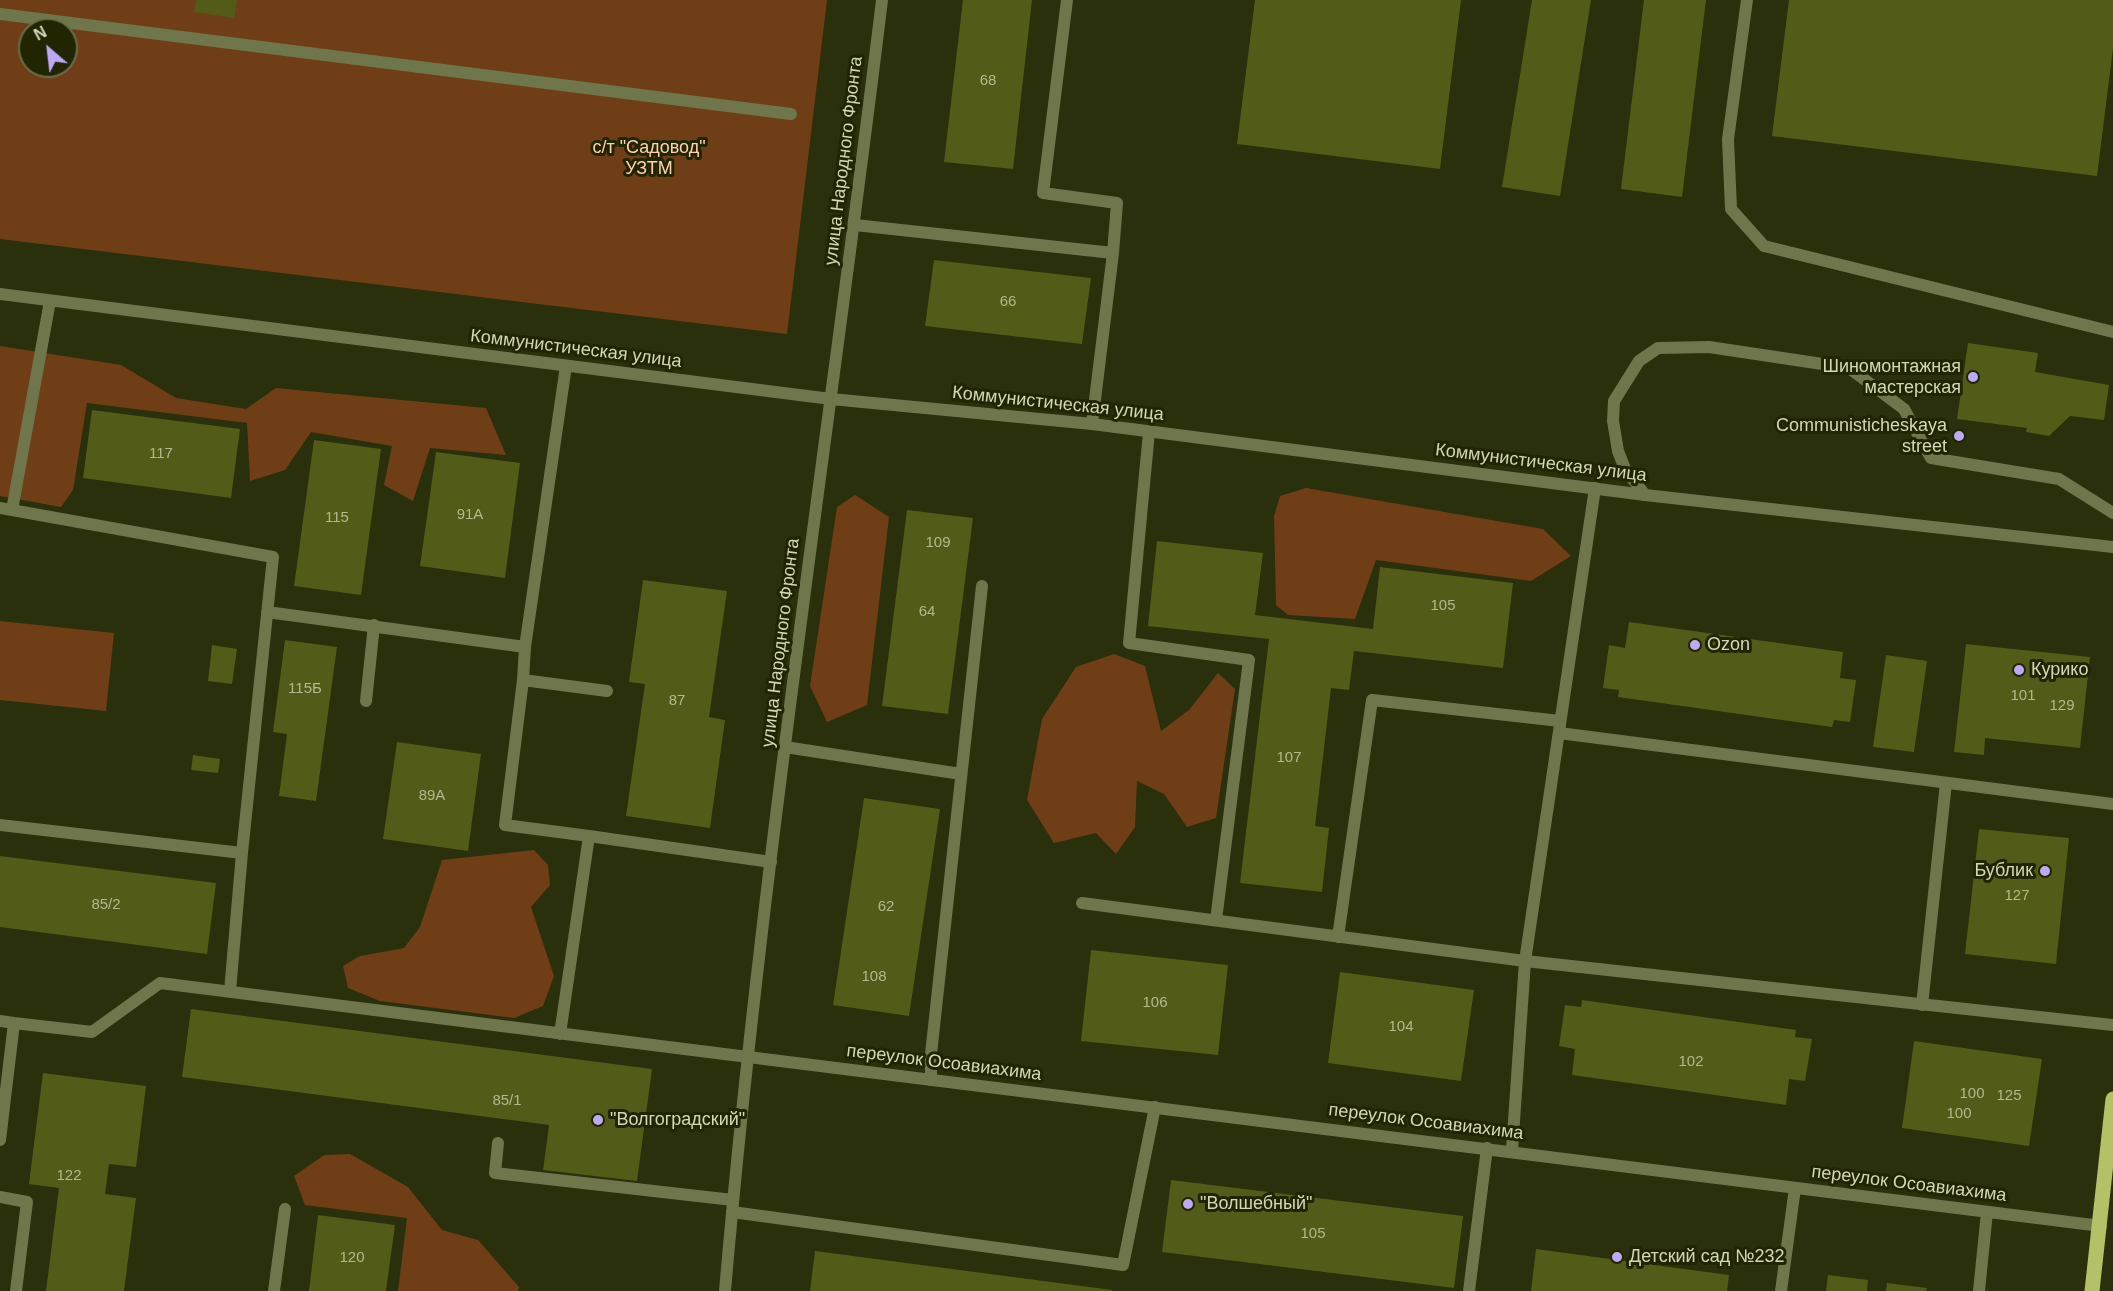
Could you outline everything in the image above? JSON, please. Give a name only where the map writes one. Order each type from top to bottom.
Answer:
[{"type":"main road","points":[[2092,1291],[2101,1226],[2113,1099]]},
{"type":"street","name":"улица Народного Фронта","points":[[725,1291],[748,1057],[771,862],[855,225],[882,0]]},
{"type":"street","points":[[1067,0],[1043,193],[1117,203],[1092,424]]},
{"type":"street","points":[[1748,0],[1728,139],[1731,209],[1764,246],[2113,332]]},
{"type":"street","points":[[0,14],[791,114]]},
{"type":"street","points":[[855,225],[1113,254]]},
{"type":"street","name":"Коммунистическая улица","points":[[0,294],[831,399],[1092,424],[1645,495],[2113,547]]},
{"type":"street","points":[[50,301],[6,509],[273,557],[230,991]]},
{"type":"street","points":[[1645,495],[1625,469],[1618,452],[1613,421],[1614,401],[1639,361],[1658,348],[1709,347],[1849,368],[1904,410],[1931,458],[2059,479],[2113,513]]},
{"type":"street","points":[[566,366],[525,647],[505,825],[771,862]]},
{"type":"street","points":[[1149,432],[1129,643],[1248,660],[1216,920]]},
{"type":"street","points":[[1512,1150],[1525,961],[1594,488]]},
{"type":"street","points":[[931,1080],[931,1054],[982,586]]},
{"type":"street","points":[[267,612],[525,647]]},
{"type":"street","points":[[366,701],[374,625]]},
{"type":"street","points":[[523,680],[607,691]]},
{"type":"street","points":[[1338,937],[1372,700],[1946,783],[2113,804]]},
{"type":"street","points":[[785,747],[961,774]]},
{"type":"street","points":[[1922,1005],[1946,783]]},
{"type":"street","points":[[0,825],[242,853]]},
{"type":"street","points":[[560,1034],[589,836]]},
{"type":"street","points":[[1082,903],[1525,961],[2113,1025]]},
{"type":"street","name":"переулок Осоавиахима","points":[[0,1021],[92,1032],[160,983],[1512,1150],[2101,1226]]},
{"type":"street","points":[[0,1140],[14,1023]]},
{"type":"street","points":[[498,1143],[495,1173],[733,1206],[1123,1265],[1155,1107]]},
{"type":"street","points":[[1469,1291],[1487,1148]]},
{"type":"street","points":[[1781,1291],[1795,1188]]},
{"type":"street","points":[[0,1197],[27,1202],[16,1291]]},
{"type":"street","points":[[274,1291],[285,1209]]},
{"type":"street","points":[[1979,1291],[1987,1212]]},
{"type":"green space","name":"с/т \"Садовод\" УЗТМ","points":[[0,0],[827,0],[787,334],[0,239]]},
{"type":"green space","points":[[0,346],[121,365],[176,398],[246,409],[276,388],[486,408],[506,455],[430,448],[413,501],[384,485],[392,446],[311,432],[285,470],[250,481],[247,423],[87,403],[73,490],[61,507],[0,496]]},
{"type":"green space","points":[[1306,488],[1543,529],[1571,556],[1531,581],[1376,560],[1355,619],[1288,615],[1276,605],[1274,516],[1280,496]]},
{"type":"green space","points":[[855,495],[889,517],[867,705],[827,722],[810,686],[837,507]]},
{"type":"green space","points":[[0,621],[114,633],[106,711],[0,700]]},
{"type":"green space","points":[[1114,654],[1145,666],[1161,731],[1189,710],[1218,673],[1235,689],[1216,818],[1187,827],[1164,794],[1137,781],[1135,827],[1116,854],[1096,833],[1054,843],[1027,800],[1042,719],[1076,667]]},
{"type":"green space","points":[[534,850],[548,865],[550,885],[531,907],[554,976],[543,1006],[514,1018],[380,1001],[348,988],[343,966],[360,956],[404,948],[420,927],[442,860]]},
{"type":"green space","points":[[350,1154],[408,1187],[442,1230],[478,1240],[519,1287],[518,1291],[398,1291],[407,1218],[305,1205],[294,1176],[324,1155]]},
{"type":"building","points":[[196,0],[237,0],[234,18],[194,12]]},
{"type":"building","points":[[963,0],[1032,0],[1013,169],[944,162]]},
{"type":"building","points":[[1255,0],[1461,0],[1440,169],[1237,144]]},
{"type":"building","points":[[1532,0],[1591,0],[1560,196],[1502,187]]},
{"type":"building","points":[[1644,0],[1706,0],[1682,197],[1621,189]]},
{"type":"building","points":[[1789,0],[2113,0],[2113,48],[2097,176],[1772,136]]},
{"type":"building","points":[[934,260],[1091,278],[1082,344],[925,326]]},
{"type":"building","points":[[1968,343],[2038,353],[2035,372],[2109,385],[2104,420],[2070,416],[2049,436],[2026,432],[2027,428],[1957,419]]},
{"type":"building","points":[[92,410],[240,429],[231,498],[83,478]]},
{"type":"building","points":[[314,440],[381,449],[361,595],[294,586]]},
{"type":"building","points":[[436,452],[520,463],[505,578],[420,566]]},
{"type":"building","points":[[907,510],[973,518],[948,714],[882,706]]},
{"type":"building","points":[[1157,541],[1263,553],[1255,615],[1373,629],[1380,567],[1513,583],[1503,668],[1354,651],[1349,690],[1331,688],[1315,826],[1329,828],[1322,892],[1240,883],[1269,639],[1148,626]]},
{"type":"building","points":[[643,580],[727,591],[709,717],[725,720],[710,828],[626,816],[645,684],[629,682]]},
{"type":"building","points":[[1629,622],[1843,652],[1840,678],[1856,680],[1850,722],[1834,720],[1832,727],[1618,697],[1619,690],[1603,688],[1609,645],[1625,648]]},
{"type":"building","points":[[285,640],[337,647],[316,801],[279,796],[287,734],[273,732]]},
{"type":"building","points":[[1966,644],[2090,657],[2080,748],[1985,738],[1984,755],[1954,752]]},
{"type":"building","points":[[212,645],[237,649],[232,684],[208,681]]},
{"type":"building","points":[[1886,655],[1927,661],[1914,752],[1873,747]]},
{"type":"building","points":[[397,742],[481,754],[468,851],[383,839]]},
{"type":"building","points":[[193,755],[220,759],[218,773],[191,770]]},
{"type":"building","points":[[864,798],[940,809],[909,1016],[833,1005]]},
{"type":"building","points":[[1979,829],[2069,838],[2056,964],[1965,954]]},
{"type":"building","points":[[0,856],[216,883],[207,954],[0,927]]},
{"type":"building","points":[[1091,950],[1228,965],[1218,1055],[1081,1041]]},
{"type":"building","points":[[1340,972],[1474,990],[1461,1081],[1328,1063]]},
{"type":"building","points":[[1582,1000],[1796,1030],[1795,1037],[1812,1039],[1805,1081],[1789,1079],[1786,1105],[1572,1075],[1575,1049],[1559,1046],[1565,1005],[1581,1007]]},
{"type":"building","points":[[191,1009],[652,1069],[637,1181],[543,1170],[549,1125],[182,1077]]},
{"type":"building","points":[[1914,1041],[2042,1059],[2029,1146],[1902,1128]]},
{"type":"building","points":[[43,1073],[146,1086],[136,1167],[109,1164],[105,1194],[136,1198],[124,1291],[46,1291],[59,1188],[29,1184]]},
{"type":"building","points":[[1171,1180],[1463,1216],[1454,1288],[1162,1252]]},
{"type":"building","points":[[318,1215],[395,1225],[386,1291],[309,1291]]},
{"type":"building","points":[[1536,1249],[1729,1275],[1727,1291],[1531,1291]]},
{"type":"building","points":[[815,1251],[1112,1290],[1112,1291],[810,1291]]},
{"type":"building","points":[[1828,1275],[1868,1280],[1867,1291],[1826,1291]]},
{"type":"building","points":[[1887,1283],[1927,1288],[1926,1291],[1886,1291]]},
{"type":"place","name":"Шиномонтажная мастерская","points":[[1973,377]]},
{"type":"place","name":"Communisticheskaya street","points":[[1959,436]]},
{"type":"place","name":"Ozon","points":[[1695,645]]},
{"type":"place","name":"Курико","points":[[2019,670]]},
{"type":"place","name":"Бублик","points":[[2045,871]]},
{"type":"place","name":"\"Волгоградский\"","points":[[598,1120]]},
{"type":"place","name":"\"Волшебный\"","points":[[1188,1204]]},
{"type":"place","name":"Детский сад №232","points":[[1617,1257]]}]
